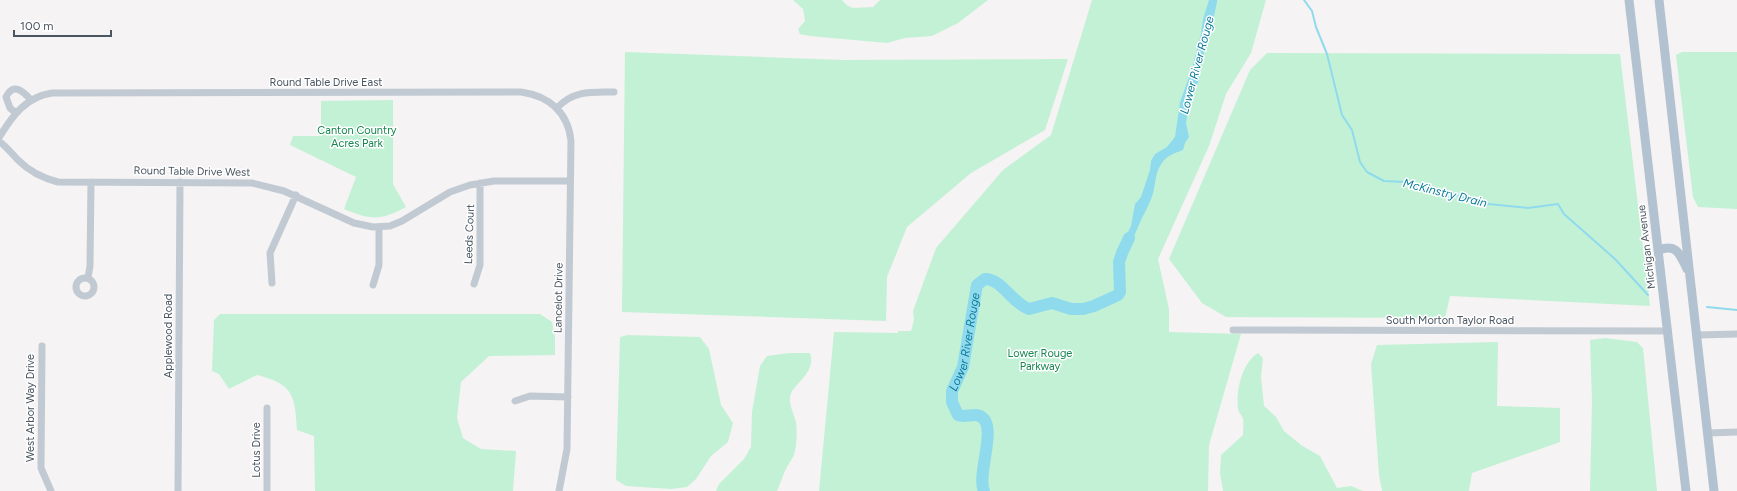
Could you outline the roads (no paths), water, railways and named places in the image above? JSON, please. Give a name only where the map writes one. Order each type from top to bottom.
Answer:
[{"type":"main road","name":"Michigan Avenue","points":[[1629,0],[1686,491]]},
{"type":"main road","points":[[1659,0],[1714,491]]},
{"type":"main road","points":[[1658,250],[1669,248],[1677,251],[1690,274]]},
{"type":"street","points":[[16,113],[7,103],[6,97],[9,91],[19,89],[30,99]]},
{"type":"street","name":"Round Table Drive East","points":[[0,136],[16,113],[30,99],[45,94],[60,92],[521,92],[540,96],[557,108]]},
{"type":"street","points":[[557,108],[567,98],[578,94],[614,92]]},
{"type":"street","name":"Lancelot Drive","points":[[557,108],[566,120],[570,133],[567,449],[559,491]]},
{"type":"street","name":"Round Table Drive West","points":[[0,142],[25,167],[40,176],[58,182],[252,183],[274,187],[296,195],[354,223],[379,227],[402,222],[450,192],[480,183],[570,181]]},
{"type":"street","points":[[88,278],[90,266],[91,182]]},
{"type":"street","name":"Applewood Road","points":[[178,491],[180,182]]},
{"type":"street","name":"Leeds Court","points":[[474,284],[480,259],[480,183]]},
{"type":"street","points":[[272,283],[269,260],[270,253],[296,195]]},
{"type":"street","points":[[373,285],[379,265],[379,227]]},
{"type":"street","name":"South Morton Taylor Road","points":[[1233,330],[1667,330]]},
{"type":"street","points":[[1697,335],[1737,334]]},
{"type":"street","name":"West Arbor Way Drive","points":[[42,346],[41,463],[44,478],[51,491]]},
{"type":"street","points":[[515,401],[530,396],[568,397]]},
{"type":"street","name":"Lotus Drive","points":[[267,408],[267,491]]},
{"type":"street","points":[[1708,433],[1737,432]]},
{"type":"water","points":[[1209,0],[1217,0],[1217,2],[1211,31],[1201,62],[1199,80],[1189,102],[1186,123],[1189,137],[1183,150],[1168,157],[1160,166],[1150,202],[1132,240],[1122,253],[1122,244],[1131,226],[1135,204],[1141,197],[1150,170],[1151,161],[1155,154],[1167,147],[1175,137],[1180,102],[1192,69],[1201,34],[1203,19]]},
{"type":"waterway","name":"McKinstry Drain","points":[[1304,0],[1312,11],[1316,27],[1327,54],[1342,115],[1352,130],[1360,162],[1367,172],[1384,181],[1406,182],[1424,189],[1448,192],[1478,203],[1528,208],[1558,204],[1564,214],[1615,259],[1648,295]]},
{"type":"waterway","name":"Lower River Rouge","points":[[984,491],[982,483],[988,429],[985,421],[980,416],[958,415],[952,402],[952,391],[963,367],[977,285],[985,279],[991,280],[1002,287],[1017,302],[1029,309],[1052,303],[1071,309],[1083,309],[1094,306],[1118,295],[1120,292],[1119,262],[1129,238]]},
{"type":"waterway","name":"McKinstry Drain","points":[[1707,307],[1737,310]]},
{"type":"park label","name":"Canton Country Acres Park","points":[[357,136]]},
{"type":"park label","name":"Lower Rouge Parkway","points":[[1040,359]]}]
